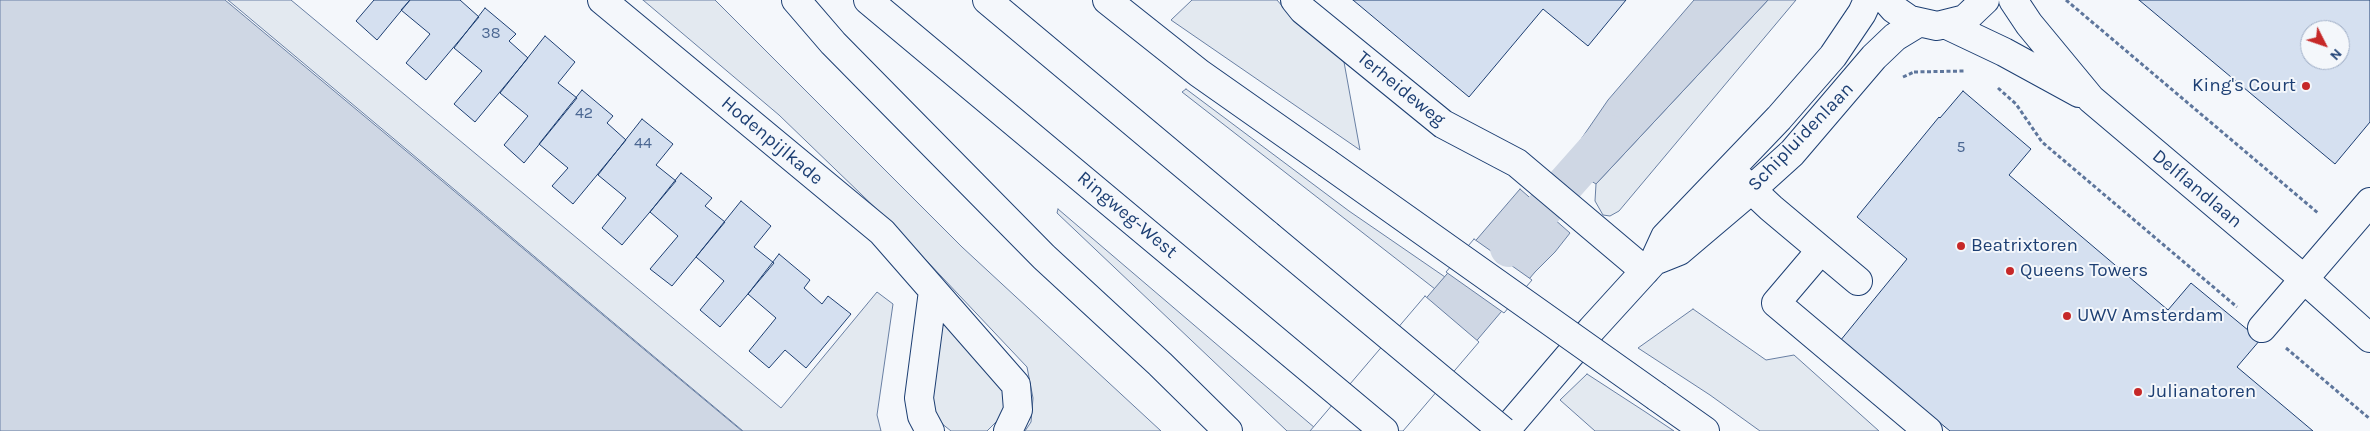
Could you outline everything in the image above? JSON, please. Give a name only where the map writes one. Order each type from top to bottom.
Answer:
[{"type":"main road","name":"Hodenpijlkade","points":[[602,0],[882,232],[1016,385],[1018,410],[1008,431]]},
{"type":"main road","points":[[796,0],[833,43],[1037,250],[1160,364],[1228,431]]},
{"type":"main road","name":"Ringweg-West","points":[[868,0],[1384,431]]},
{"type":"main road","points":[[987,0],[1504,431]]},
{"type":"main road","points":[[1107,0],[1199,73],[1705,431]]},
{"type":"main road","name":"Terheideweg","points":[[1295,0],[1303,10],[1443,124],[1517,163],[1588,222],[1650,266]]},
{"type":"main road","name":"Schipluidenlaan","points":[[1504,431],[1592,329],[1650,266],[1665,237],[1729,168],[1779,118],[1833,56],[1858,20],[1868,0]]},
{"type":"main road","points":[[1886,0],[1902,15],[1918,23],[1947,25],[1965,19],[1985,0]]},
{"type":"main road","name":"Delflandlaan","points":[[2014,0],[2029,24],[2091,99],[2304,279],[2370,338]]},
{"type":"main road","name":"Schipluidenlaan","points":[[1650,266],[1679,251],[1752,190],[1792,152],[1874,57],[1895,37],[1918,23]]},
{"type":"main road","name":"Delflandlaan","points":[[1947,25],[2004,52],[2091,99]]},
{"type":"main road","points":[[1729,168],[1858,281]]},
{"type":"main road","points":[[2262,328],[2370,202]]},
{"type":"main road","points":[[1821,250],[1776,303],[1928,431]]},
{"type":"main road","points":[[930,431],[922,416],[919,398],[933,291]]},
{"type":"path","points":[[2066,0],[2342,234]]},
{"type":"path","points":[[1997,88],[2016,104],[2042,142],[2370,419]]},
{"type":"shaded area","points":[[0,0],[225,0],[742,431],[0,431]]},
{"type":"shaded area","points":[[228,0],[291,0],[781,408],[877,292],[893,304],[877,415],[881,431],[743,431]]},
{"type":"shaded area","points":[[643,0],[715,0],[962,247],[1161,431],[1025,431],[1031,422],[1033,398],[1027,367],[890,222],[779,115]]},
{"type":"shaded area","points":[[1192,0],[1277,0],[1288,13],[1344,62],[1360,150],[1171,20]]},
{"type":"shaded area","points":[[1694,0],[1768,0],[1596,184],[1564,164],[1608,100]]},
{"type":"shaded area","points":[[1768,0],[1796,0],[1619,211],[1610,216],[1603,215],[1595,201],[1596,184]]},
{"type":"shaded area","points":[[1186,89],[1349,211],[1445,277],[1435,289],[1182,92]]},
{"type":"shaded area","points":[[1520,189],[1570,233],[1555,252],[1535,272],[1400,431],[1312,431]]},
{"type":"shaded area","points":[[1058,209],[1315,428],[1312,431],[1287,431],[1057,213]]},
{"type":"shaded area","points":[[1693,309],[1766,360],[1794,355],[1879,431],[1760,431],[1710,395],[1638,348]]},
{"type":"shaded area","points":[[945,324],[1003,385],[1005,413],[987,431],[951,431],[935,418],[929,399],[939,329]]},
{"type":"shaded area","points":[[1587,374],[1674,431],[1595,431],[1560,400]]},
{"type":"pier","points":[[1474,239],[1532,280],[1504,313],[1446,272]]},
{"type":"pier","points":[[1425,296],[1479,342],[1403,431],[1310,431]]},
{"type":"building","points":[[374,0],[410,0],[377,40],[356,21]]},
{"type":"building","points":[[410,0],[460,0],[479,17],[426,80],[406,63],[430,34],[401,10]]},
{"type":"building","points":[[1353,0],[1626,0],[1588,46],[1543,9],[1469,97]]},
{"type":"building","points":[[2139,0],[2370,0],[2370,122],[2335,164]]},
{"type":"building","points":[[485,8],[516,34],[509,41],[528,58],[475,122],[454,104],[482,71],[454,48]]},
{"type":"building","points":[[545,36],[575,62],[558,83],[577,98],[524,163],[504,145],[528,116],[500,93]]},
{"type":"building","points":[[582,90],[613,116],[607,123],[626,140],[573,204],[552,186],[568,168],[539,144]]},
{"type":"building","name":"Queens Towers","points":[[1963,91],[2031,149],[2009,175],[2168,310],[2191,283],[2260,340],[2237,367],[2313,431],[1950,431],[1840,341],[1907,259],[1857,217],[1939,117]]},
{"type":"building","points":[[642,119],[673,144],[656,165],[676,181],[622,245],[602,228],[626,198],[598,175]]},
{"type":"building","points":[[681,173],[712,198],[705,206],[725,222],[672,286],[650,269],[678,236],[650,212]]},
{"type":"building","points":[[741,201],[771,226],[754,247],[774,263],[720,327],[700,310],[724,281],[696,257]]},
{"type":"building","points":[[779,254],[810,280],[804,288],[822,304],[828,296],[851,314],[806,368],[785,350],[769,368],[749,351],[776,318],[748,294]]},
{"type":"waterway","points":[[1509,248],[1610,134]]},
{"type":"place","name":"King's Court","points":[[2306,86]]},
{"type":"place","name":"Beatrixtoren","points":[[1961,246]]},
{"type":"place","name":"Queens Towers","points":[[2010,271]]},
{"type":"place","name":"UWV Amsterdam","points":[[2067,316]]},
{"type":"place","name":"Julianatoren","points":[[2138,392]]}]
